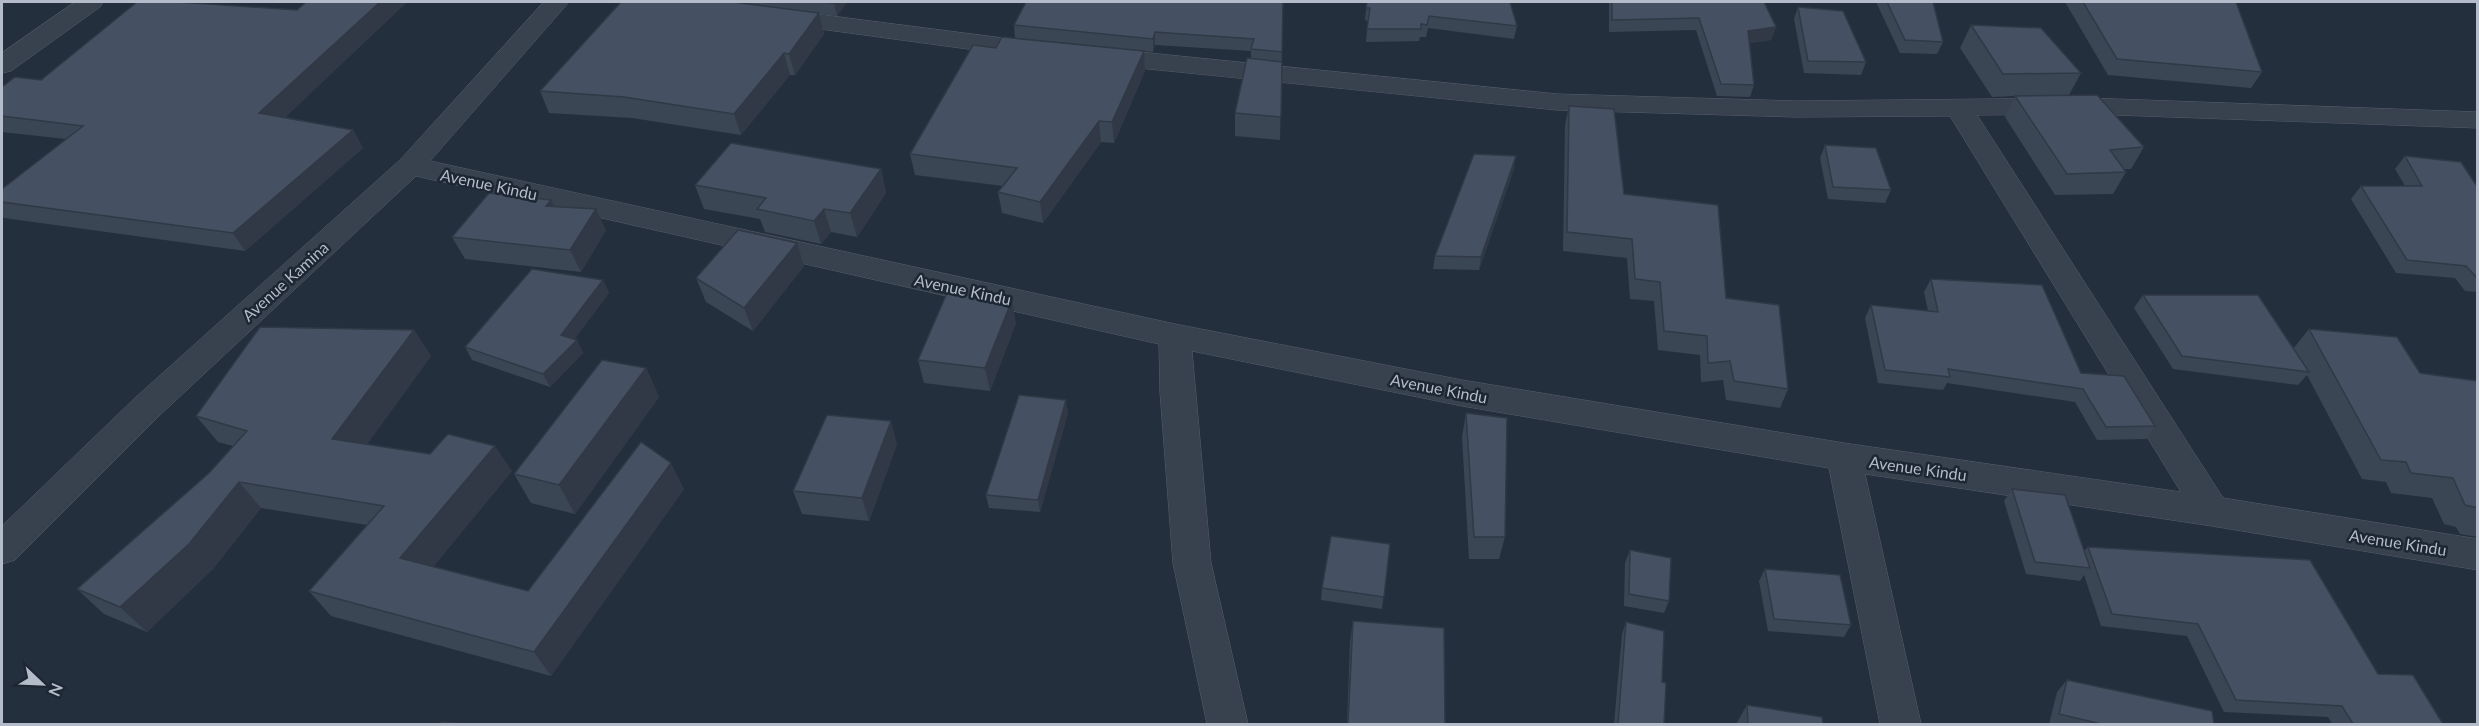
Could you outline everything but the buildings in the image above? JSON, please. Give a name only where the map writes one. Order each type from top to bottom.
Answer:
[{"type":"street","points":[[2,65],[91,2]]},
{"type":"street","name":"Avenue Kamina","points":[[2,549],[148,406],[410,166],[557,2]]},
{"type":"street","points":[[750,14],[1071,54],[1557,102],[1796,109],[2111,107],[2478,120]]},
{"type":"street","points":[[1958,107],[2212,511]]},
{"type":"street","name":"Avenue Kindu","points":[[410,166],[1175,336],[1462,393],[1844,457],[2212,511],[2478,555]]},
{"type":"street","points":[[1175,336],[1177,392],[1192,563],[1227,724]]},
{"type":"street","points":[[1844,457],[1900,724]]}]
